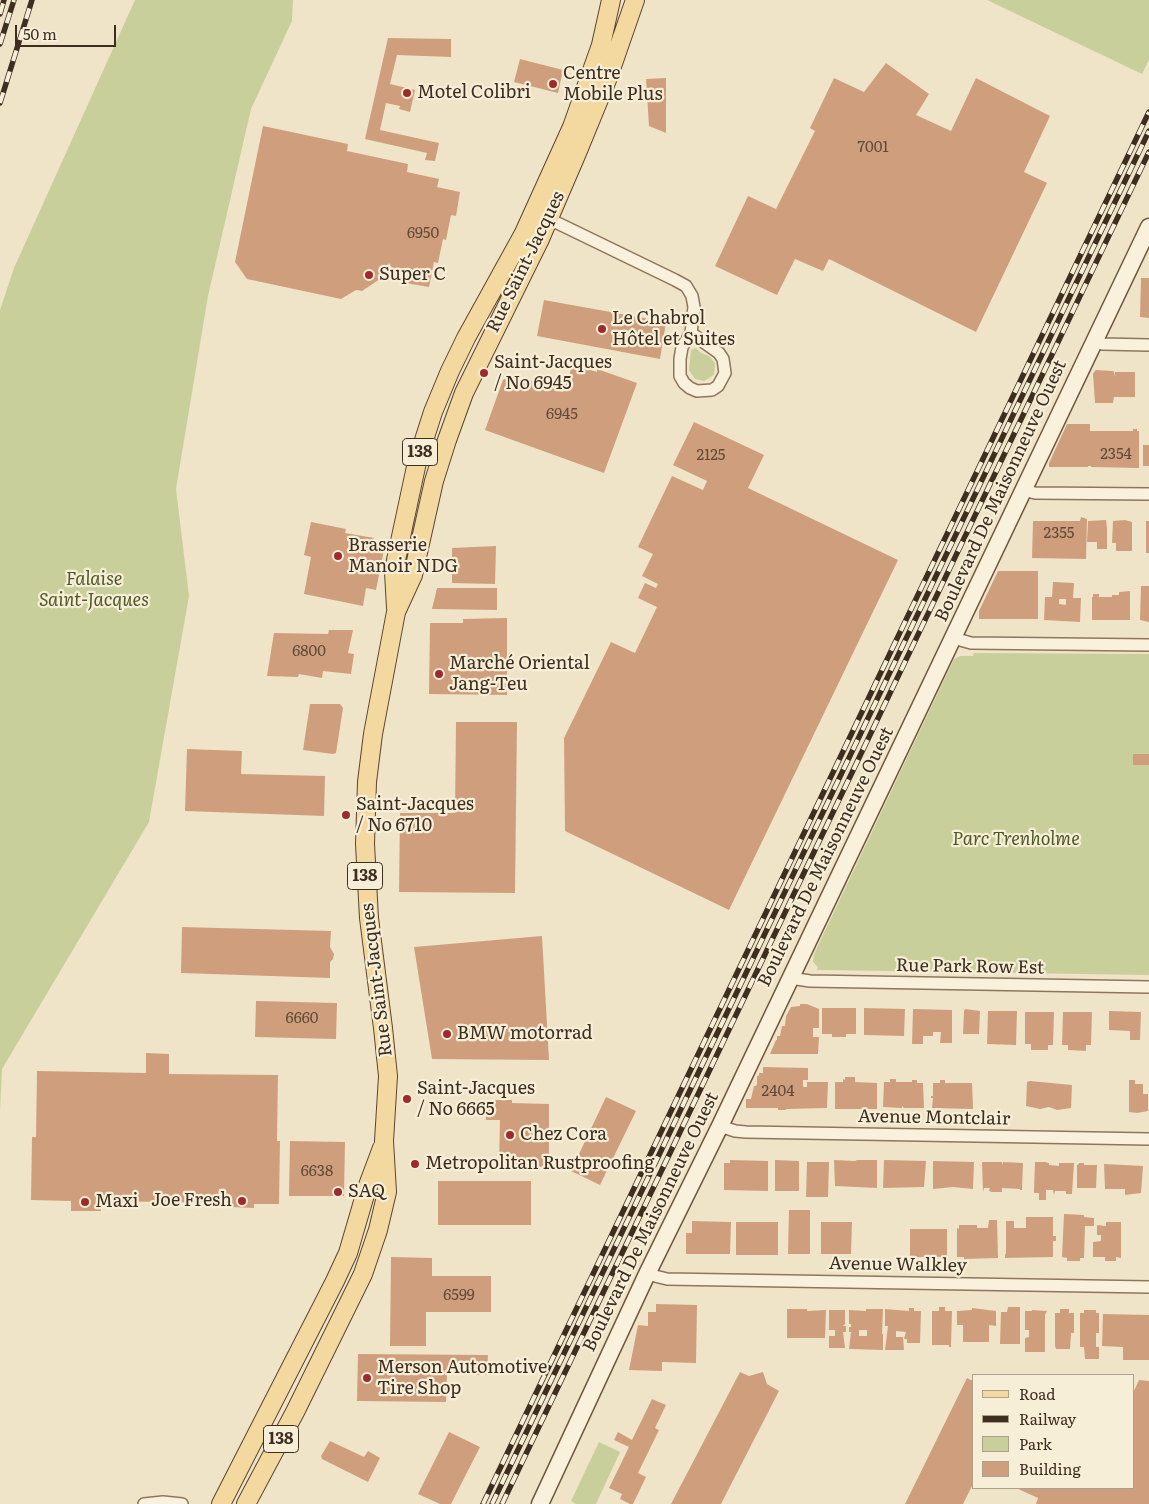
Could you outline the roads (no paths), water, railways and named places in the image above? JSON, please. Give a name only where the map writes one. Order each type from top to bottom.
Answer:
[{"type":"main road","name":"Rue Saint-Jacques","points":[[246,1504],[299,1404],[355,1291],[370,1256],[387,1192],[384,1141],[388,1076],[368,918],[365,844],[368,782],[373,734],[396,612],[413,576],[428,503],[439,464],[464,393],[541,215],[604,34],[611,0]]},
{"type":"main road","name":"Rue Saint-Jacques","points":[[541,215],[600,99],[635,0]]},
{"type":"main road","name":"Rue Saint-Jacques","points":[[221,1504],[343,1264],[384,1141]]},
{"type":"street","points":[[541,215],[686,286],[693,302],[691,333],[682,347],[679,368],[680,376],[690,388],[697,391],[712,390],[718,386],[725,373],[723,359],[719,353],[691,333]]},
{"type":"street","name":"Boulevard De Maisonneuve Ouest","points":[[540,1504],[647,1274],[720,1126],[1149,227]]},
{"type":"street","points":[[1094,342],[1102,344],[1149,345]]},
{"type":"street","points":[[1023,490],[1035,493],[1149,494]]},
{"type":"street","points":[[953,638],[971,643],[1149,645]]},
{"type":"street","name":"Rue Park Row Est","points":[[790,978],[820,982],[1149,987]]},
{"type":"street","name":"Avenue Montclair","points":[[720,1126],[746,1132],[1149,1139]]},
{"type":"street","name":"Avenue Walkley","points":[[647,1274],[667,1279],[1149,1287]]},
{"type":"street","points":[[144,1504],[163,1502],[182,1504]]},
{"type":"railway","points":[[0,14],[4,0]]},
{"type":"railway","points":[[0,44],[14,0]]},
{"type":"railway","points":[[0,103],[32,0]]},
{"type":"railway","points":[[483,1504],[1149,112]]},
{"type":"railway","points":[[492,1504],[1149,131]]},
{"type":"railway","points":[[502,1504],[1149,152]]},
{"type":"place","name":"Centre Mobile Plus","points":[[553,84]]},
{"type":"place","name":"Motel Colibri","points":[[407,93]]},
{"type":"place","name":"Super C","points":[[369,275]]},
{"type":"place","name":"Le Chabrol Hôtel et Suites","points":[[602,329]]},
{"type":"place","name":"Saint-Jacques / No 6945","points":[[484,373]]},
{"type":"place","name":"Brasserie Manoir NDG","points":[[338,556]]},
{"type":"place","name":"Marché Oriental Jang-Teu","points":[[439,674]]},
{"type":"place","name":"Saint-Jacques / No 6710","points":[[346,815]]},
{"type":"place","name":"BMW motorrad","points":[[447,1034]]},
{"type":"place","name":"Saint-Jacques / No 6665","points":[[407,1099]]},
{"type":"place","name":"Chez Cora","points":[[510,1135]]},
{"type":"place","name":"Metropolitan Rustproofing","points":[[415,1164]]},
{"type":"place","name":"SAQ","points":[[338,1192]]},
{"type":"place","name":"Joe Fresh","points":[[242,1201]]},
{"type":"place","name":"Maxi","points":[[85,1202]]},
{"type":"place","name":"Merson Automotive Tire Shop","points":[[367,1378]]},
{"type":"park label","name":"Falaise Saint-Jacques","points":[[94,590]]},
{"type":"park label","name":"Parc Trenholme","points":[[1016,840]]}]
